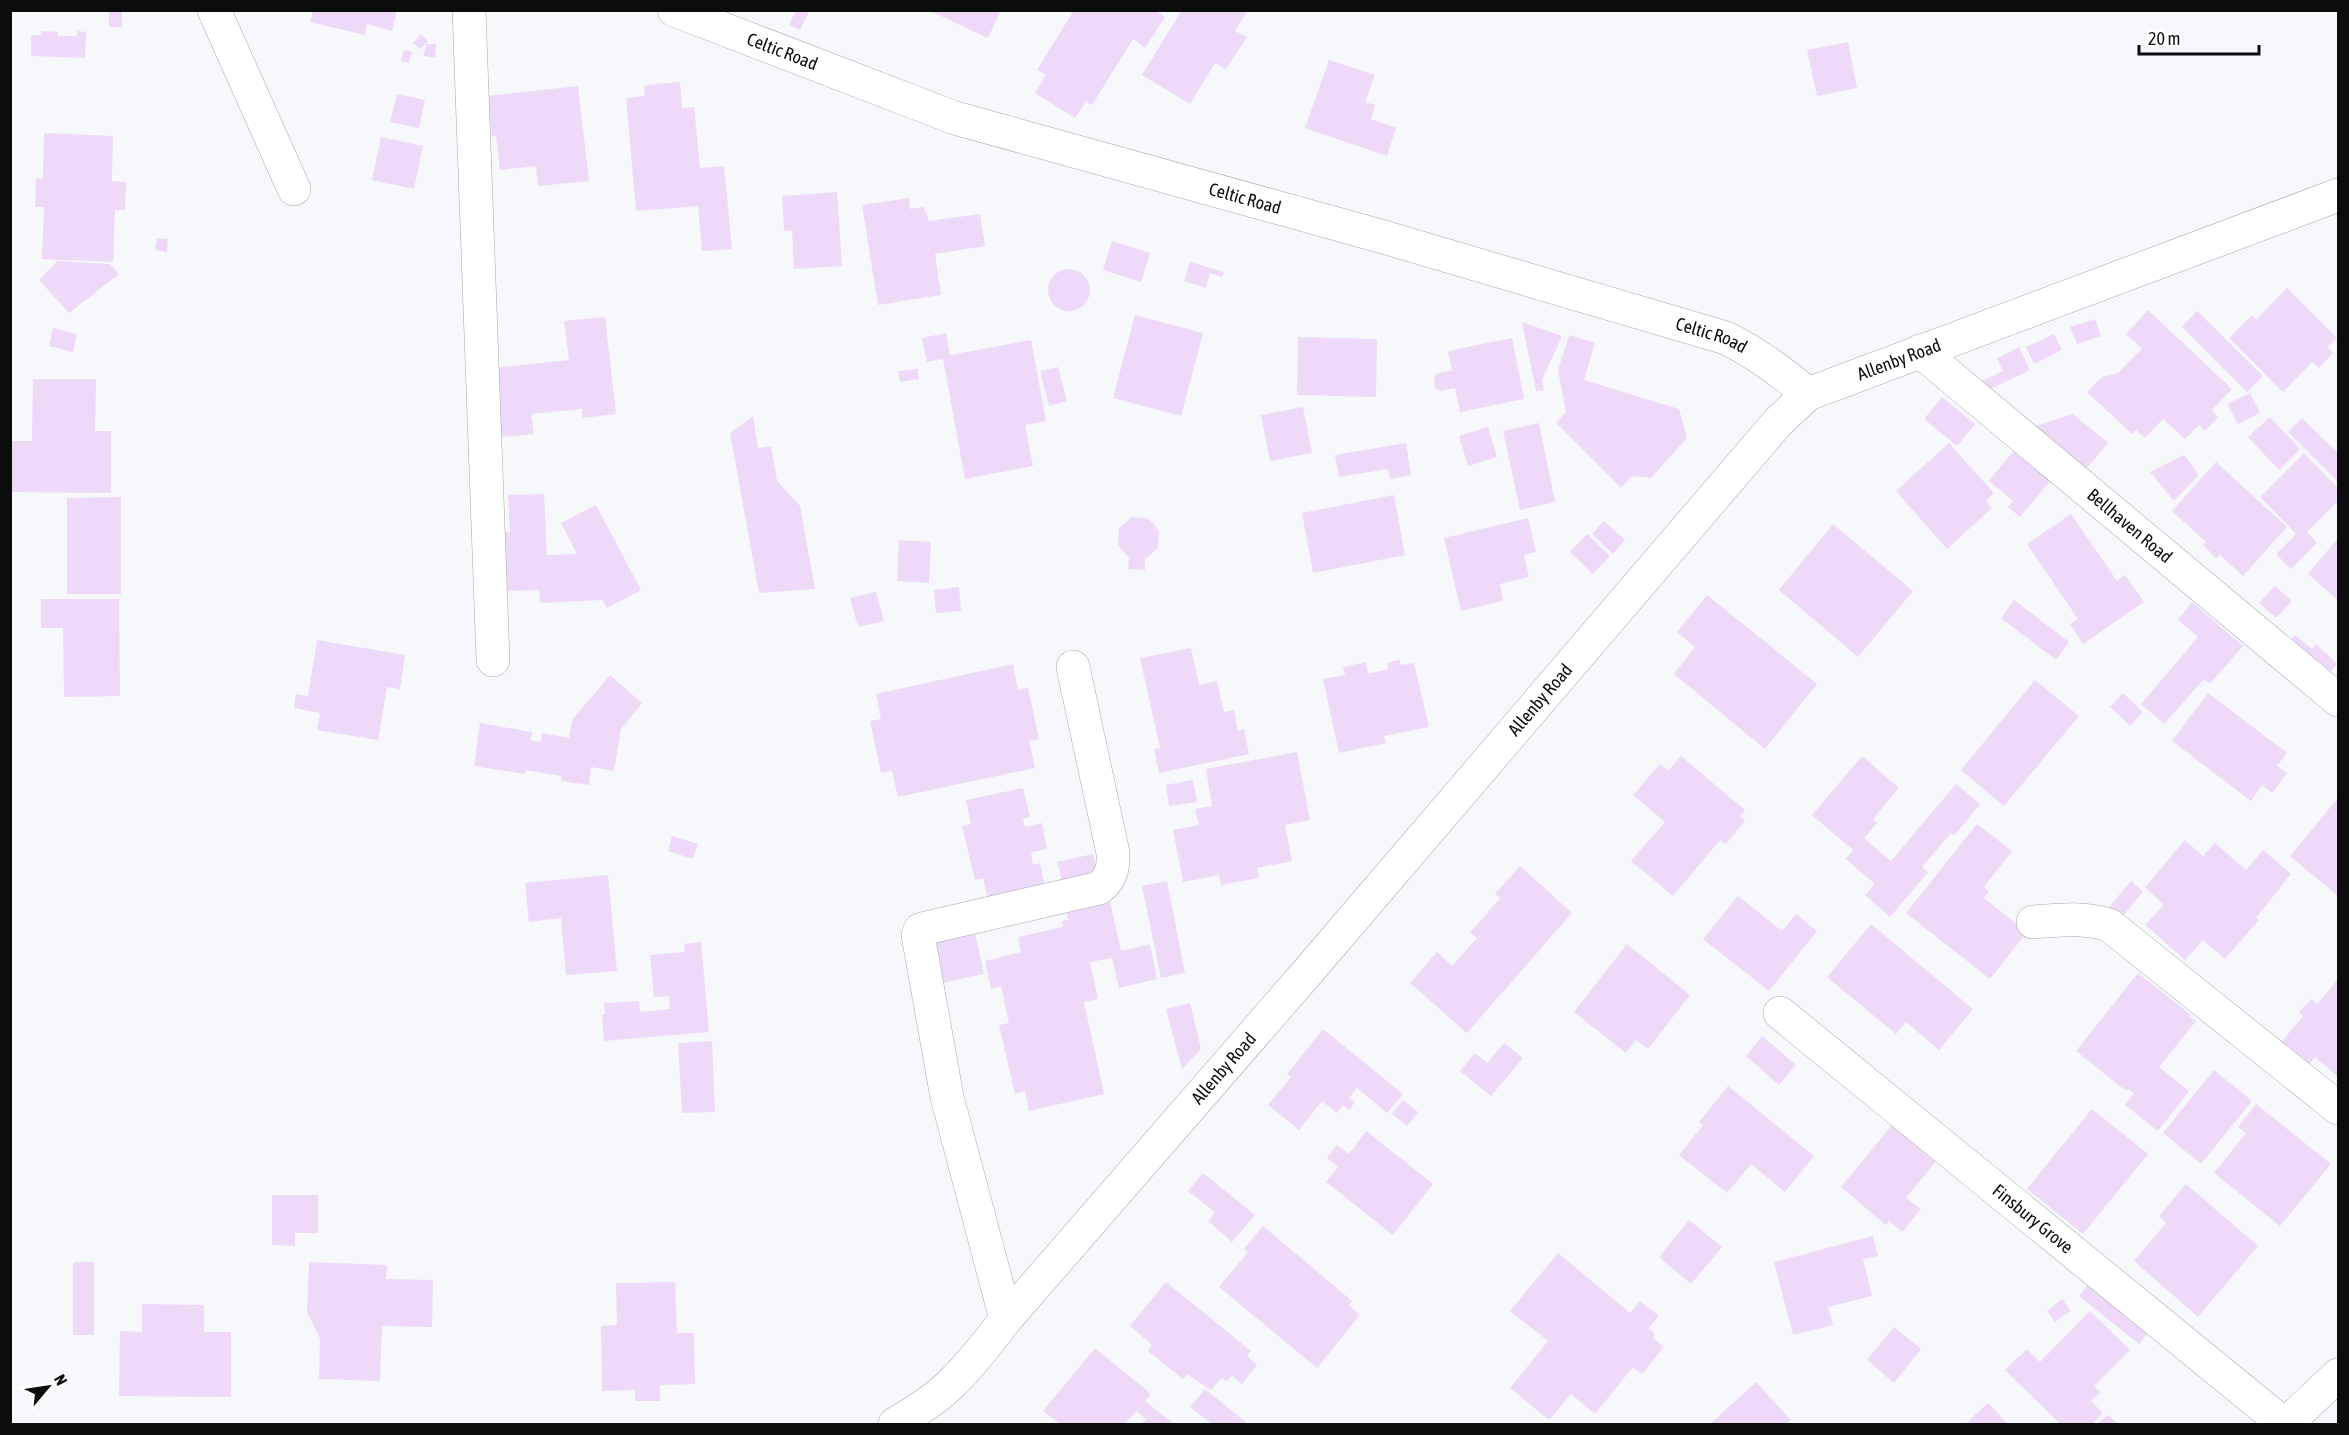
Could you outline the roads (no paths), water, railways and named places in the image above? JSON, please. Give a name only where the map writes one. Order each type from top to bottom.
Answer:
[{"type":"street","points":[[214,10],[294,189]]},
{"type":"street","points":[[468,10],[493,660]]},
{"type":"street","name":"Celtic Road","points":[[674,10],[955,118],[1380,236],[1726,338],[1761,357],[1808,394]]},
{"type":"street","name":"Allenby Road","points":[[895,1425],[926,1405],[954,1381],[1778,422],[1808,394],[2338,195]]},
{"type":"street","name":"Bellhaven Road","points":[[1920,351],[2338,700]]},
{"type":"street","points":[[1006,1319],[947,1097],[918,935],[920,930],[926,928],[1099,888],[1107,880],[1113,868],[1113,853],[1073,667]]},
{"type":"street","points":[[2033,922],[2078,919],[2109,925],[2338,1108]]},
{"type":"street","name":"Finsbury Grove","points":[[1780,1013],[2285,1425]]},
{"type":"street","points":[[2285,1425],[2338,1375]]}]
